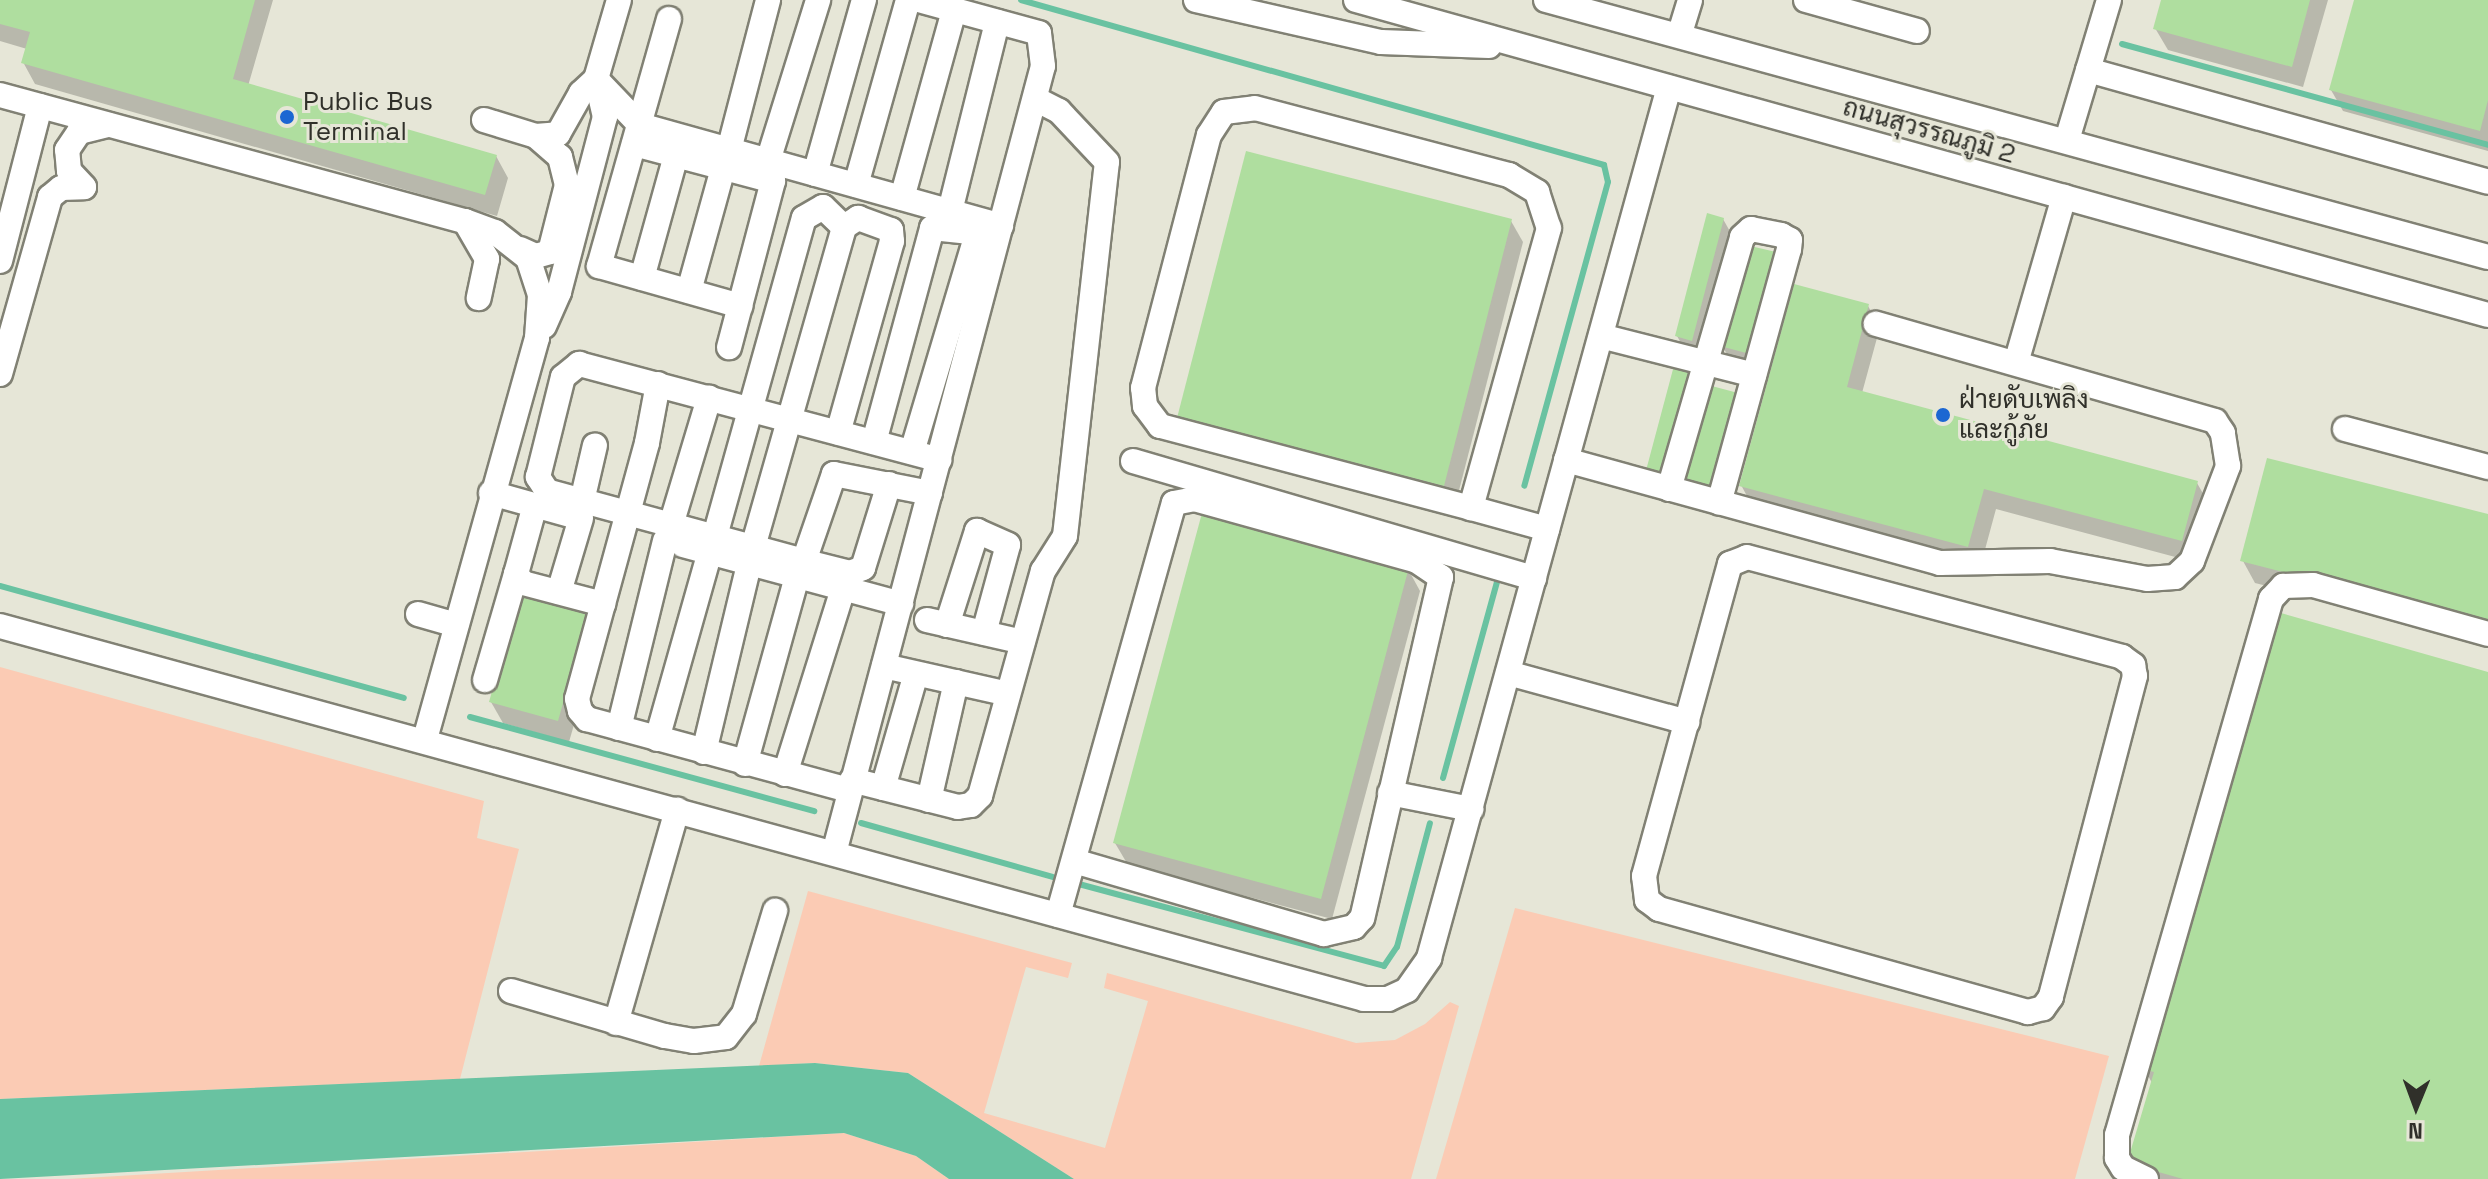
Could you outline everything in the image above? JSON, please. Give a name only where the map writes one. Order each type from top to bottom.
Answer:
[{"type":"street","points":[[425,740],[503,451],[537,338],[559,292],[605,117],[596,79],[619,0]]},
{"type":"street","points":[[689,291],[768,0]]},
{"type":"street","points":[[768,161],[818,0]]},
{"type":"street","points":[[815,174],[864,0]]},
{"type":"street","points":[[856,185],[908,0]]},
{"type":"street","points":[[912,452],[992,233],[1035,99],[1045,48],[1039,33],[918,0]]},
{"type":"street","points":[[1196,0],[1381,42],[1527,47]]},
{"type":"street","name":"ถนนสุวรรณภูมิ 2","points":[[1356,0],[2488,315]]},
{"type":"street","points":[[1680,33],[1690,0]]},
{"type":"street","points":[[1806,0],[1860,7],[1917,31]]},
{"type":"street","points":[[2067,140],[2109,0]]},
{"type":"street","name":"ถนนสุวรรณภูมิ 2","points":[[1552,1],[1680,33],[2488,257]]},
{"type":"street","points":[[902,198],[954,10]]},
{"type":"street","points":[[669,19],[599,266],[740,306]]},
{"type":"street","points":[[950,211],[997,22]]},
{"type":"street","points":[[2088,70],[2488,182]]},
{"type":"street","points":[[596,79],[637,134],[676,155],[768,161],[950,211],[992,233]]},
{"type":"street","points":[[536,136],[562,131],[581,93],[596,79]]},
{"type":"street","points":[[0,626],[1364,999],[1388,999],[1407,990],[1429,958],[1669,87]]},
{"type":"street","points":[[0,95],[465,221],[536,256],[550,252],[567,185],[560,157],[536,136],[484,120]]},
{"type":"street","points":[[658,384],[577,699],[587,719],[785,774],[883,788],[958,807],[971,805],[980,796],[1043,571],[1065,536],[1107,162],[1059,111],[1035,99]]},
{"type":"street","points":[[2,246],[40,106]]},
{"type":"street","points":[[1471,508],[1549,228],[1537,192],[1509,175],[1255,108],[1224,112],[1209,135],[1143,388],[1145,406],[1160,426],[1547,529]]},
{"type":"street","points":[[0,374],[50,197],[61,188],[84,187],[69,171],[67,150],[79,132],[110,125]]},
{"type":"street","points":[[637,134],[726,159],[773,181],[729,347]]},
{"type":"street","points":[[642,278],[676,155]]},
{"type":"street","points":[[2016,363],[2064,197]]},
{"type":"street","points":[[657,739],[804,218],[823,207],[844,227]]},
{"type":"street","points":[[704,752],[751,556],[844,227],[858,218],[891,230],[892,241],[838,433]]},
{"type":"street","points":[[465,221],[487,259],[479,298]]},
{"type":"street","points":[[874,442],[932,228],[992,233]]},
{"type":"street","points":[[1669,489],[1746,230],[1781,235],[1790,240],[1789,249],[1719,503]]},
{"type":"street","points":[[834,853],[939,460],[992,233]]},
{"type":"street","points":[[520,249],[536,275],[540,295],[537,338]]},
{"type":"street","points":[[1566,460],[1940,563],[2050,561],[2147,579],[2175,577],[2192,561],[2228,466],[2223,433],[2215,421],[1876,324]]},
{"type":"street","points":[[1601,336],[1754,375]]},
{"type":"street","points":[[582,509],[542,486],[541,459],[568,368],[592,365],[939,460]]},
{"type":"street","points":[[619,728],[668,533],[709,398]]},
{"type":"street","points":[[2345,429],[2488,467]]},
{"type":"street","points":[[559,592],[582,509],[595,445]]},
{"type":"street","points":[[503,451],[541,459]]},
{"type":"street","points":[[1133,461],[1534,578]]},
{"type":"street","points":[[745,764],[828,479],[843,472],[930,493]]},
{"type":"street","points":[[491,493],[535,505],[582,509],[801,568],[850,573],[863,568],[889,484]]},
{"type":"street","points":[[1058,915],[1168,515],[1183,499],[1417,561],[1441,577],[1362,918],[1340,933],[1324,934],[1074,861]]},
{"type":"street","points":[[485,680],[535,505]]},
{"type":"street","points":[[984,633],[1008,545],[977,531],[937,622],[984,633],[1023,642]]},
{"type":"street","points":[[1736,558],[2122,657],[2133,665],[2131,692],[2051,997],[2043,1008],[2028,1012],[1659,909],[1647,900],[1644,876],[1687,722],[1736,558]]},
{"type":"street","points":[[801,568],[843,589],[901,604]]},
{"type":"street","points":[[516,574],[523,583],[603,604]]},
{"type":"street","points":[[2146,1179],[2123,1168],[2117,1158],[2117,1135],[2271,599],[2283,586],[2313,585],[2488,634]]},
{"type":"street","points":[[785,774],[843,589]]},
{"type":"street","points":[[418,614],[456,625]]},
{"type":"street","points":[[884,666],[1008,694]]},
{"type":"street","points":[[1508,673],[1687,722]]},
{"type":"street","points":[[883,788],[916,674]]},
{"type":"street","points":[[929,800],[956,682]]},
{"type":"street","points":[[1390,793],[1471,809]]},
{"type":"street","points":[[616,1023],[677,810]]},
{"type":"street","points":[[511,991],[616,1023],[694,1041],[726,1037],[744,1014],[775,911]]},
{"type":"shaded area","points":[[0,667],[484,801],[477,838],[519,849],[460,1079],[0,1099]]},
{"type":"shaded area","points":[[808,891],[1072,963],[1068,978],[1026,967],[984,1113],[1105,1148],[1148,1001],[1104,988],[1107,973],[1356,1043],[1395,1040],[1425,1024],[1450,1002],[1459,1006],[1411,1179],[1074,1179],[908,1073],[815,1063],[759,1066]]},
{"type":"shaded area","points":[[1515,908],[2109,1056],[2075,1179],[1436,1179]]},
{"type":"shaded area","points":[[815,1063],[908,1073],[1074,1179],[949,1179],[916,1156],[844,1133],[0,1179],[0,1099]]},
{"type":"shaded area","points":[[844,1133],[916,1156],[949,1179],[68,1179]]},
{"type":"building","name":"Public Bus Terminal","points":[[0,0],[255,0],[233,79],[497,155],[485,195],[21,63],[30,32],[0,24]]},
{"type":"building","points":[[2161,0],[2310,0],[2292,67],[2153,29]]},
{"type":"building","points":[[2354,0],[2488,0],[2488,100],[2480,131],[2329,90]]},
{"type":"building","points":[[1246,151],[1512,219],[1444,486],[1177,418]]},
{"type":"building","points":[[1707,213],[1724,218],[1692,341],[1675,336]]},
{"type":"building","points":[[1746,245],[1776,252],[1750,354],[1720,346]]},
{"type":"building","points":[[1794,284],[1869,304],[1847,387],[2198,481],[2182,541],[1984,489],[1968,547],[1739,486]]},
{"type":"building","points":[[1676,358],[1693,362],[1661,482],[1644,478]]},
{"type":"building","points":[[1708,385],[1738,393],[1712,493],[1682,486]]},
{"type":"building","points":[[2267,458],[2488,514],[2488,624],[2240,561]]},
{"type":"building","points":[[1202,513],[1409,567],[1321,899],[1113,843]]},
{"type":"building","points":[[520,591],[589,610],[558,721],[489,702]]},
{"type":"building","points":[[2274,611],[2488,672],[2488,1179],[2183,1179],[2127,1163],[2154,1072],[2142,1069]]},
{"type":"waterway","points":[[1021,0],[1604,165],[1608,182],[1524,486]]},
{"type":"waterway","points":[[2122,44],[2488,145]]},
{"type":"waterway","points":[[1443,778],[1499,574]]},
{"type":"waterway","points":[[0,586],[404,698]]},
{"type":"waterway","points":[[470,717],[814,811]]},
{"type":"waterway","points":[[861,823],[1053,877]]},
{"type":"waterway","points":[[1075,883],[1384,966],[1397,947],[1430,823]]},
{"type":"place","name":"Public Bus Terminal","points":[[287,117]]},
{"type":"place","name":"ฝ่ายดับเพลิง และกู้ภัย","points":[[1943,415]]}]
